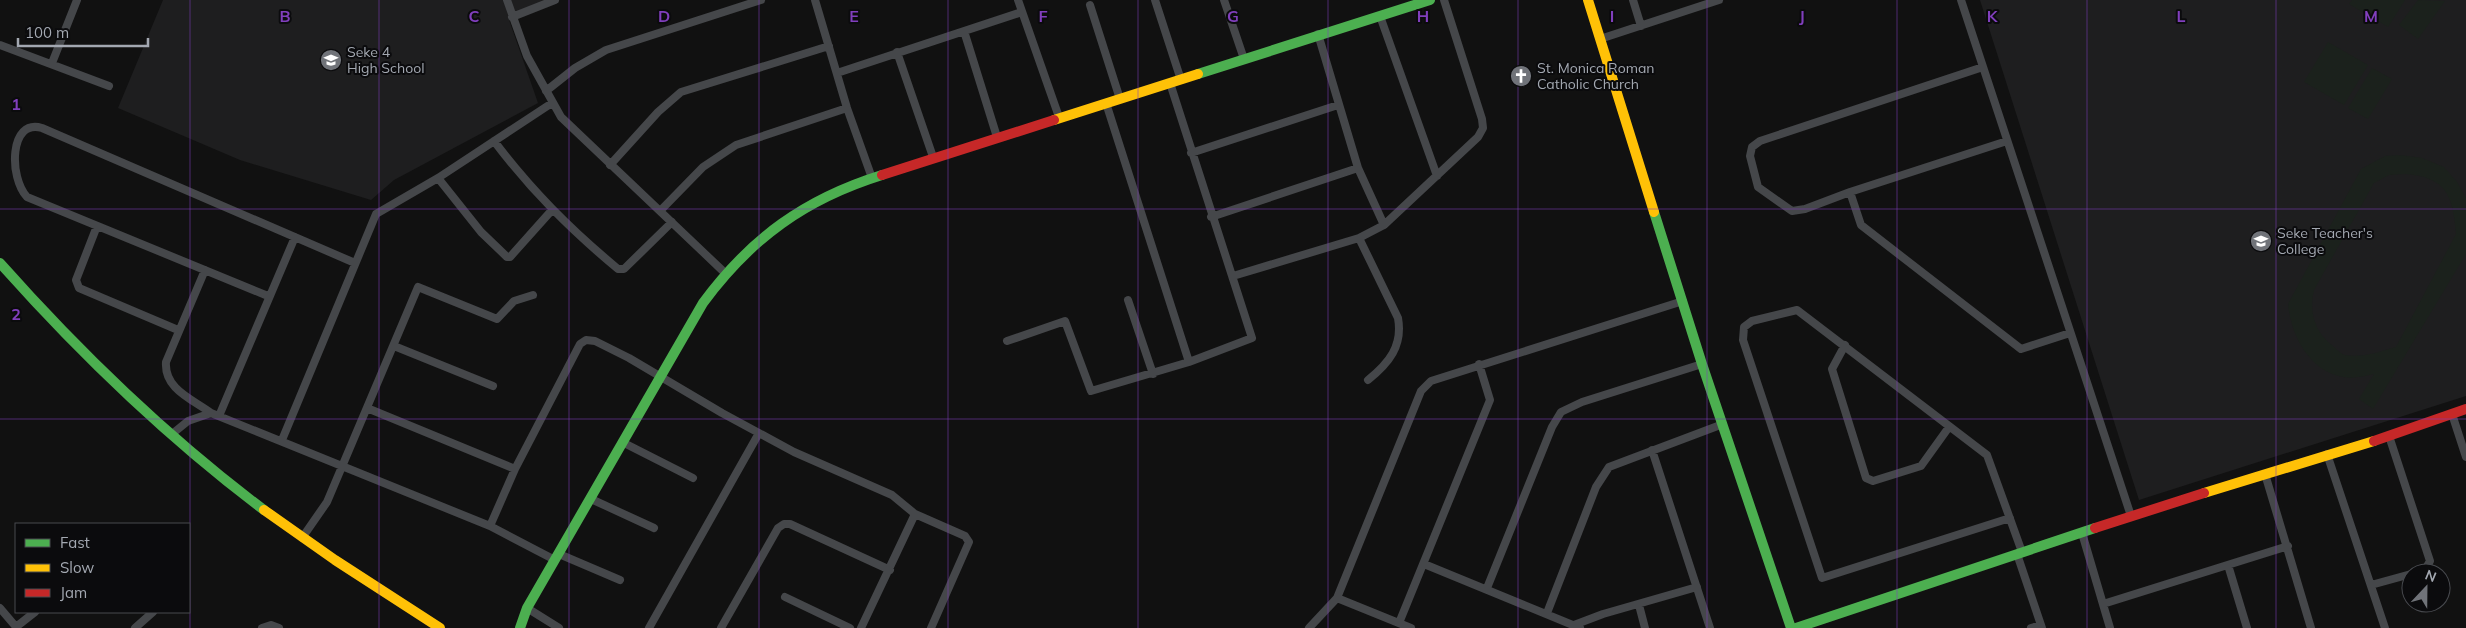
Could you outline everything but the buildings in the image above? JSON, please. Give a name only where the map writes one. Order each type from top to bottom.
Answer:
[{"type":"street","points":[[52,63],[78,0]]},
{"type":"street","points":[[507,0],[527,56],[561,117],[724,272]]},
{"type":"street","points":[[512,17],[555,0]]},
{"type":"street","points":[[546,91],[575,68],[606,50],[761,0]]},
{"type":"street","points":[[815,0],[847,108],[872,178]]},
{"type":"street","points":[[1018,0],[1059,117]]},
{"type":"street","points":[[1155,0],[1182,80]]},
{"type":"street","points":[[1224,0],[1244,59]]},
{"type":"street","points":[[520,628],[527,608],[591,499],[660,375],[724,272],[763,236],[807,205],[835,191],[898,171],[934,157],[1430,0]]},
{"type":"street","points":[[1233,276],[1358,238],[1384,225],[1478,137],[1483,128],[1444,0]]},
{"type":"street","points":[[1588,0],[1702,364],[1791,628]]},
{"type":"street","points":[[1633,0],[1641,26]]},
{"type":"street","points":[[1600,39],[1719,0]]},
{"type":"street","points":[[1961,0],[2007,141],[2034,216],[2130,516]]},
{"type":"street","points":[[1090,5],[1120,99]]},
{"type":"street","points":[[836,73],[1022,12]]},
{"type":"street","points":[[1380,16],[1438,176]]},
{"type":"street","points":[[964,31],[997,137]]},
{"type":"street","points":[[1318,34],[1358,168],[1384,225]]},
{"type":"street","points":[[0,45],[109,86]]},
{"type":"street","points":[[610,165],[658,112],[681,92],[829,46]]},
{"type":"street","points":[[897,52],[934,157]]},
{"type":"street","points":[[1983,67],[1760,141],[1752,146],[1750,156],[1758,187],[1792,211],[1805,209],[1850,192],[2007,141]]},
{"type":"street","points":[[1007,341],[1065,321],[1090,391],[1153,374],[1252,338],[1233,276],[1211,217],[1170,83]]},
{"type":"street","points":[[282,440],[376,214],[438,178],[552,103]]},
{"type":"street","points":[[1106,103],[1189,362]]},
{"type":"street","points":[[1192,153],[1338,105]]},
{"type":"street","points":[[660,210],[702,167],[736,145],[847,108]]},
{"type":"street","points":[[268,296],[32,200],[23,192],[16,177],[14,157],[18,141],[27,129],[32,127],[42,128],[355,263]]},
{"type":"street","points":[[494,141],[528,186],[587,243],[621,270],[672,222]]},
{"type":"street","points":[[1211,217],[1358,168]]},
{"type":"street","points":[[438,178],[481,232],[510,257],[552,210]]},
{"type":"street","points":[[1850,192],[1861,226],[2021,349],[2070,333]]},
{"type":"street","points":[[97,226],[76,280],[79,288],[178,330]]},
{"type":"street","points":[[215,414],[295,237]]},
{"type":"street","points":[[1358,238],[1398,318],[1400,332],[1392,355],[1368,380]]},
{"type":"street","points":[[0,263],[58,326],[172,434],[302,538],[440,628]]},
{"type":"street","points":[[205,270],[166,362],[167,377],[172,385],[215,414],[490,526],[557,557],[620,580]]},
{"type":"street","points":[[302,538],[327,502],[418,287],[497,319],[514,301],[533,294]]},
{"type":"street","points":[[1128,300],[1153,374]]},
{"type":"street","points":[[1308,628],[1337,598],[1421,391],[1431,381],[1479,364],[1682,301]]},
{"type":"street","points":[[2010,518],[1822,578],[1743,340],[1744,327],[1752,321],[1797,310],[1987,455],[2010,518],[2041,626],[2031,628]]},
{"type":"street","points":[[490,526],[515,468],[580,344],[586,340],[595,341],[660,375],[794,452],[892,495],[915,514],[965,536],[969,542],[931,628]]},
{"type":"street","points":[[394,346],[492,386]]},
{"type":"street","points":[[1845,346],[1832,369],[1866,478],[1873,481],[1921,466],[1949,427]]},
{"type":"street","points":[[1399,623],[1490,400],[1479,364]]},
{"type":"street","points":[[1487,588],[1552,427],[1561,412],[1582,402],[1702,364]]},
{"type":"street","points":[[367,408],[515,468]]},
{"type":"street","points":[[1796,628],[2130,516],[2389,436],[2466,409]]},
{"type":"street","points":[[172,434],[188,421],[215,414]]},
{"type":"street","points":[[2452,414],[2466,458]]},
{"type":"street","points":[[1546,613],[1596,487],[1609,467],[1723,424]]},
{"type":"street","points":[[649,628],[759,433]]},
{"type":"street","points":[[2389,436],[2430,561],[2429,563]]},
{"type":"street","points":[[622,442],[694,478]]},
{"type":"street","points":[[1652,450],[1710,628]]},
{"type":"street","points":[[2327,454],[2385,628]]},
{"type":"street","points":[[2266,474],[2311,628]]},
{"type":"street","points":[[591,499],[654,528]]},
{"type":"street","points":[[861,628],[915,514]]},
{"type":"street","points":[[721,628],[778,528],[784,524],[790,524],[890,570]]},
{"type":"street","points":[[2082,533],[2110,628]]},
{"type":"street","points":[[2103,604],[2288,546]]},
{"type":"street","points":[[1424,564],[1487,588],[1577,627],[1602,614],[1697,587]]},
{"type":"street","points":[[2228,565],[2248,628]]},
{"type":"street","points":[[2371,585],[2401,576]]},
{"type":"street","points":[[785,597],[850,628]]},
{"type":"street","points":[[1337,598],[1411,628]]},
{"type":"street","points":[[1639,605],[1645,628]]},
{"type":"street","points":[[0,608],[17,628],[34,613]]},
{"type":"street","points":[[527,608],[559,628]]},
{"type":"street","points":[[135,628],[152,613]]},
{"type":"street","points":[[262,628],[271,625],[279,628]]},
{"type":"shaded area","name":"Seke 4 High School","points":[[163,0],[558,0],[508,17],[538,103],[394,180],[371,200],[240,160],[118,108]]},
{"type":"shaded area","name":"Seke Teacher's College","points":[[1980,0],[2466,0],[2466,396],[2139,500]]},
{"type":"shaded area","points":[[2352,0],[2405,0],[2388,27],[2349,4]]},
{"type":"shaded area","points":[[2418,0],[2445,1],[2418,39],[2399,25]]},
{"type":"shaded area","points":[[2328,42],[2368,65],[2344,105],[2304,82]]},
{"type":"shaded area","points":[[2372,68],[2392,79],[2368,119],[2348,108]]},
{"type":"shaded area","points":[[2399,155],[2422,158],[2444,167],[2457,182],[2466,198],[2466,254],[2373,409],[2359,399],[2374,374],[2347,378],[2320,367],[2311,359],[2298,339],[2293,328],[2288,304],[2361,169],[2385,156]],"holes":[[[2405,174],[2430,179],[2445,190],[2453,209],[2456,234],[2396,347],[2365,355],[2352,356],[2343,354],[2317,328],[2312,306],[2314,290],[2374,183],[2389,175]]]},
{"type":"traffic: fast","points":[[1198,74],[1430,0]]},
{"type":"traffic: fast","points":[[520,628],[527,608],[703,303],[721,280],[760,240],[804,209],[828,196],[882,175]]},
{"type":"traffic: fast","points":[[1654,212],[1702,364],[1791,628]]},
{"type":"traffic: fast","points":[[0,263],[61,329],[126,393],[193,453],[264,510]]},
{"type":"traffic: fast","points":[[1796,628],[2095,528]]},
{"type":"traffic: slow","points":[[1588,0],[1654,212]]},
{"type":"traffic: slow","points":[[1054,120],[1198,74]]},
{"type":"traffic: slow","points":[[2204,493],[2374,441]]},
{"type":"traffic: slow","points":[[264,510],[335,560],[440,628]]},
{"type":"traffic: jam","points":[[882,175],[1054,120]]},
{"type":"traffic: jam","points":[[2374,441],[2466,409]]},
{"type":"traffic: jam","points":[[2095,528],[2204,493]]},
{"type":"place","name":"Seke 4 High School","points":[[331,60]]},
{"type":"place","name":"St. Monica Roman Catholic Church","points":[[1521,76]]},
{"type":"place","name":"Seke Teacher's College","points":[[2261,241]]}]
